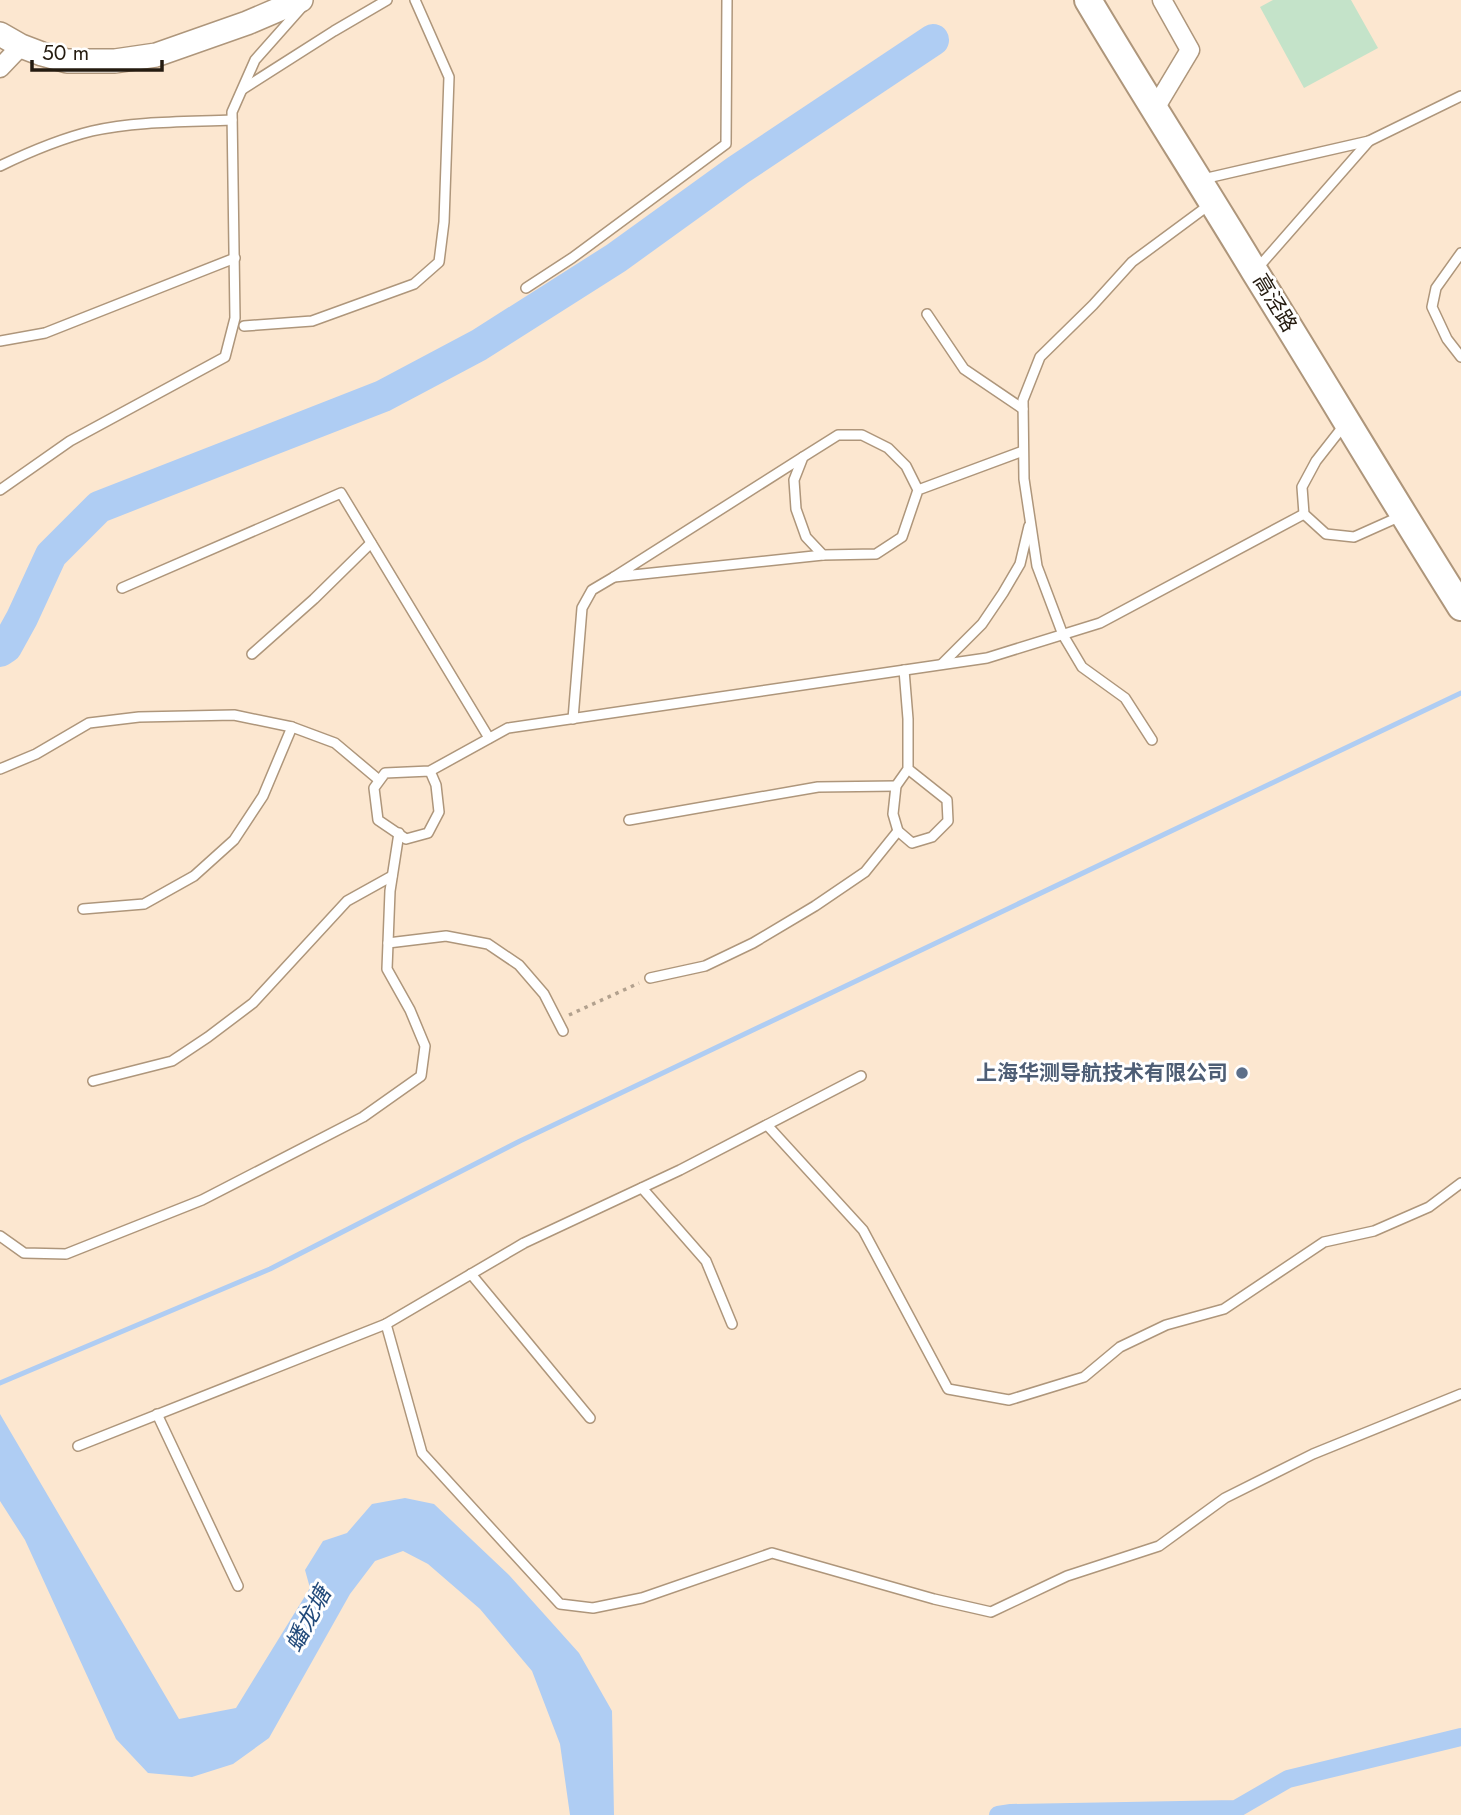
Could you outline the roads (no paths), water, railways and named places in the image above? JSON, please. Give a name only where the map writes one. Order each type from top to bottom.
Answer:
[{"type":"main road","name":"高泾路","points":[[1088,0],[1461,607]]},
{"type":"street","points":[[0,34],[21,46],[66,61],[102,62],[140,58],[156,55],[247,23],[302,0]]},
{"type":"street","points":[[1154,110],[1190,50],[1162,0]]},
{"type":"street","points":[[0,68],[21,46]]},
{"type":"lane","points":[[0,489],[70,442],[225,357],[235,318],[232,112],[255,60],[309,0]]},
{"type":"lane","points":[[242,90],[387,0]]},
{"type":"lane","points":[[244,326],[312,321],[414,285],[439,262],[444,222],[449,77],[415,0]]},
{"type":"lane","points":[[526,288],[572,258],[726,144],[727,0]]},
{"type":"lane","points":[[1152,740],[1125,698],[1082,667],[1063,635],[1037,566],[1024,479],[1023,400],[1040,357],[1205,191],[1370,141],[1461,96]]},
{"type":"lane","points":[[0,166],[24,154],[91,131],[152,123],[232,120]]},
{"type":"lane","points":[[1255,271],[1370,141]]},
{"type":"lane","points":[[1461,253],[1436,288],[1432,307],[1447,339],[1461,357]]},
{"type":"lane","points":[[0,341],[45,333],[234,258]]},
{"type":"lane","points":[[927,314],[964,369],[1023,409]]},
{"type":"lane","points":[[1347,423],[1315,461],[1302,487],[1304,514],[1326,534],[1354,537],[1403,514]]},
{"type":"lane","points":[[573,719],[582,608],[593,590],[838,435],[862,435],[888,448],[906,466],[918,490],[902,537],[876,554],[823,555],[614,577]]},
{"type":"lane","points":[[918,490],[1023,451]]},
{"type":"lane","points":[[803,457],[794,480],[796,509],[806,537],[823,555]]},
{"type":"lane","points":[[122,588],[341,493],[489,738]]},
{"type":"lane","points":[[430,771],[436,785],[439,812],[428,833],[406,839],[378,820],[374,788],[385,773],[430,771],[508,728],[987,658],[1100,623],[1304,514]]},
{"type":"lane","points":[[942,664],[982,624],[1009,583],[1020,564],[1030,521]]},
{"type":"lane","points":[[252,654],[371,543]]},
{"type":"lane","points":[[904,670],[908,769],[896,786],[892,814],[898,831],[912,843],[932,837],[948,821],[947,800],[908,769]]},
{"type":"lane","points":[[0,769],[36,754],[89,723],[139,716],[234,715],[292,727],[335,743],[379,780]]},
{"type":"lane","points":[[83,909],[144,904],[194,876],[234,840],[263,796],[292,727]]},
{"type":"lane","points":[[629,820],[818,787],[896,786]]},
{"type":"lane","points":[[650,978],[705,966],[774,931],[865,872],[898,831]]},
{"type":"lane","points":[[0,1237],[24,1253],[65,1254],[202,1200],[363,1117],[421,1076],[425,1046],[410,1010],[387,969],[390,891],[399,833]]},
{"type":"lane","points":[[93,1081],[172,1061],[208,1037],[253,1003],[347,901],[392,876]]},
{"type":"lane","points":[[388,943],[446,936],[488,944],[519,965],[544,994],[563,1031]]},
{"type":"lane","points":[[78,1447],[386,1324],[524,1243],[642,1188],[861,1076]]},
{"type":"lane","points":[[767,1125],[863,1230],[948,1389],[1009,1399],[1084,1377],[1120,1347],[1166,1325],[1224,1309],[1324,1242],[1385,1227],[1429,1207],[1461,1183]]},
{"type":"lane","points":[[642,1188],[706,1261],[732,1324]]},
{"type":"lane","points":[[471,1274],[590,1418]]},
{"type":"lane","points":[[386,1324],[422,1452],[560,1604],[593,1608],[642,1598],[772,1553],[934,1599],[991,1612],[1067,1576],[1158,1546],[1225,1498],[1302,1459],[1461,1394]]},
{"type":"lane","points":[[157,1414],[239,1586]]},
{"type":"water","name":"蟠龙塘","points":[[0,1414],[179,1719],[236,1708],[310,1588],[305,1570],[323,1541],[347,1533],[372,1504],[405,1498],[434,1504],[509,1575],[579,1653],[612,1711],[614,1815],[570,1815],[560,1744],[532,1671],[480,1609],[428,1564],[403,1551],[375,1561],[350,1594],[269,1738],[233,1764],[192,1777],[148,1773],[116,1739],[25,1540],[0,1501]]},
{"type":"waterway","points":[[0,651],[6,647],[22,618],[51,555],[99,507],[383,396],[479,345],[616,258],[738,170],[933,40]]},
{"type":"waterway","points":[[0,1383],[270,1269],[520,1141],[1461,693]]},
{"type":"waterway","points":[[998,1815],[1236,1809],[1288,1779],[1461,1737]]},
{"type":"place","name":"上海华测导航技术有限公司","points":[[1242,1073]]}]
